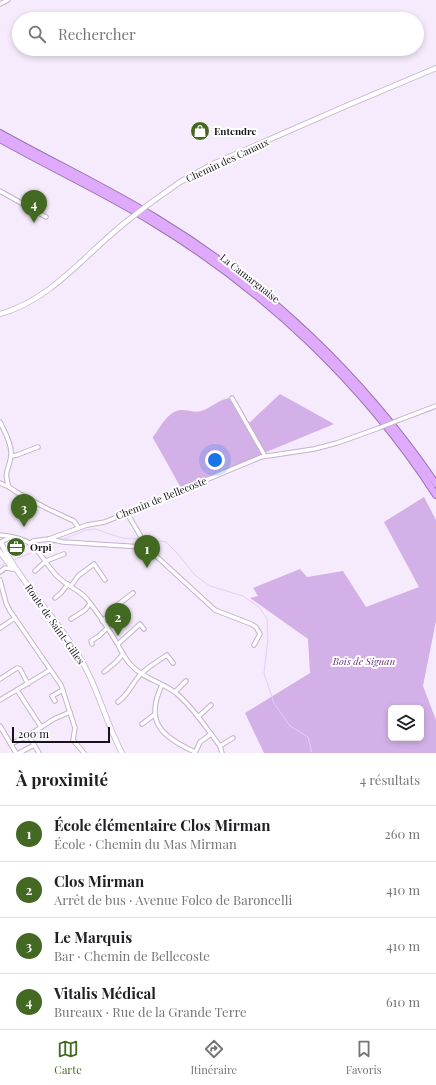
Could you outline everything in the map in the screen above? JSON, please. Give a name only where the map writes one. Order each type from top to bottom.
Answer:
[{"type":"highway","name":"La Camarguaise","points":[[0,132],[156,218],[218,259],[262,293],[307,332],[354,380],[398,432],[436,484]]},
{"type":"highway","name":"La Camarguaise","points":[[0,138],[153,222],[203,255],[244,285],[299,333],[343,377],[394,435],[435,495]]},
{"type":"main road","name":"Chemin des Canaux","points":[[0,314],[43,295],[62,280],[98,245],[149,204],[180,182],[213,164],[436,68]]},
{"type":"main road","name":"Route de Saint-Gilles","points":[[0,543],[19,573],[78,654],[91,680],[112,733],[122,753]]},
{"type":"main road","name":"Route de Saint-Gilles","points":[[0,552],[67,641],[81,663],[92,686],[118,753]]},
{"type":"street","points":[[0,4],[8,0]]},
{"type":"street","points":[[0,191],[46,217]]},
{"type":"street","points":[[232,398],[264,456]]},
{"type":"street","name":"Chemin de Bellecoste","points":[[31,543],[33,541],[49,539],[87,524],[98,524],[264,456],[314,449],[337,444],[436,406]]},
{"type":"street","points":[[0,422],[7,438],[11,456],[6,472],[6,479],[9,487]]},
{"type":"street","points":[[11,456],[17,456],[38,447]]},
{"type":"street","points":[[0,483],[48,509],[74,521],[78,527]]},
{"type":"street","points":[[127,513],[140,535],[143,547]]},
{"type":"street","points":[[0,535],[14,536],[31,543],[56,575],[77,590],[90,604],[118,644],[130,666],[141,674],[175,692],[188,704],[220,746],[222,753]]},
{"type":"street","points":[[0,543],[14,536]]},
{"type":"street","points":[[49,539],[56,542],[143,547],[215,610],[240,619],[256,627],[260,634],[254,645]]},
{"type":"street","points":[[35,571],[46,561],[64,554]]},
{"type":"street","points":[[55,598],[78,576],[94,564],[105,580]]},
{"type":"street","points":[[0,572],[5,568],[13,569]]},
{"type":"street","points":[[0,580],[6,602],[15,618],[63,690],[76,728],[73,735],[73,740],[84,753]]},
{"type":"street","points":[[102,621],[110,615],[115,607],[133,593]]},
{"type":"street","points":[[71,619],[85,610],[90,604]]},
{"type":"street","points":[[0,628],[15,618]]},
{"type":"street","points":[[118,644],[140,624],[144,629]]},
{"type":"street","points":[[92,644],[91,641],[107,628]]},
{"type":"street","points":[[104,672],[123,654]]},
{"type":"street","points":[[118,702],[127,695],[141,674],[152,664],[167,655],[173,663]]},
{"type":"street","points":[[0,679],[16,668],[20,669],[28,684]]},
{"type":"street","points":[[0,700],[50,670]]},
{"type":"street","points":[[175,692],[186,681]]},
{"type":"street","points":[[162,685],[156,701],[154,715],[163,732],[170,739],[195,753],[200,742],[210,734]]},
{"type":"street","points":[[17,690],[41,727]]},
{"type":"street","points":[[55,701],[52,696],[63,690]]},
{"type":"street","points":[[198,717],[211,705]]},
{"type":"street","points":[[11,744],[70,712]]},
{"type":"street","points":[[142,724],[154,715]]},
{"type":"street","points":[[0,726],[16,753]]},
{"type":"street","points":[[29,735],[39,753]]},
{"type":"street","points":[[220,746],[234,738]]},
{"type":"street","points":[[19,753],[34,745]]},
{"type":"green space","points":[[280,394],[334,424],[264,453],[249,423]]},
{"type":"green space","points":[[229,398],[263,454],[181,488],[153,437],[165,420],[173,413],[182,410],[199,412],[221,400]]},
{"type":"green space","name":"Bois de Signan","points":[[424,497],[436,520],[436,621],[423,686],[436,720],[436,753],[264,753],[245,713],[310,673],[308,639],[250,598],[258,596],[253,588],[300,569],[307,577],[343,571],[366,607],[419,587],[384,522]]},
{"type":"waterway","points":[[62,540],[86,530],[95,529],[122,538],[138,539]]},
{"type":"waterway","points":[[144,539],[166,542],[195,575],[210,586],[243,596],[260,608],[267,619],[268,638],[264,673],[274,703],[290,726],[308,737],[312,753]]},
{"type":"waterway","points":[[39,550],[57,542]]},
{"type":"waterway","points":[[13,560],[34,552]]},
{"type":"waterway","points":[[0,566],[6,563]]},
{"type":"place","name":"Entendre","points":[[200,131]]},
{"type":"place","name":"Vitalis Médical","points":[[34,223]]},
{"type":"place","name":"Le Marquis","points":[[24,527]]},
{"type":"place","name":"Orpi","points":[[16,547]]},
{"type":"place","name":"École élémentaire Clos Mirman","points":[[147,568]]},
{"type":"place","name":"Clos Mirman","points":[[118,636]]}]
